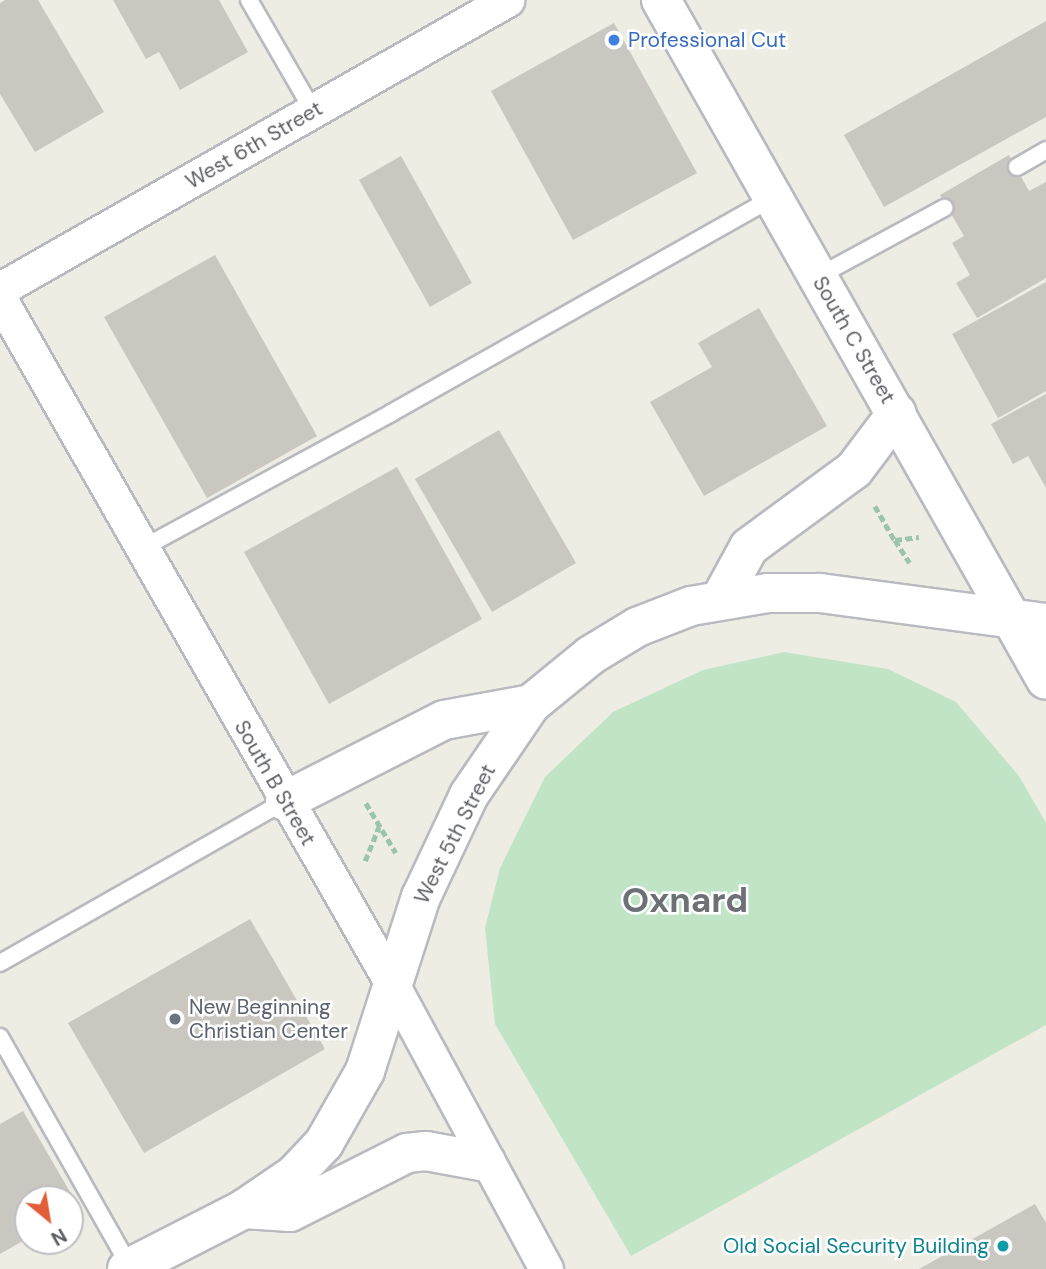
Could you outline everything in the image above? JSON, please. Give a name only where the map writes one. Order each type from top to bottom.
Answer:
[{"type":"street","name":"West 6th Street","points":[[0,289],[507,0]]},
{"type":"street","name":"South C Street","points":[[661,0],[897,414],[1029,621],[1046,680]]},
{"type":"street","name":"South B Street","points":[[0,299],[391,982],[546,1269]]},
{"type":"street","points":[[720,600],[749,547],[854,470],[897,414]]},
{"type":"street","name":"West 5th Street","points":[[129,1268],[244,1209],[293,1175],[324,1143],[365,1071],[391,982],[421,897],[469,795],[531,704],[591,654],[637,627],[691,606],[768,593],[820,593],[1029,621]]},
{"type":"street","points":[[285,801],[444,720],[531,704]]},
{"type":"street","points":[[244,1209],[290,1212],[407,1153],[426,1151],[486,1162]]},
{"type":"lane","points":[[249,0],[313,111]]},
{"type":"lane","points":[[1017,167],[1046,150]]},
{"type":"lane","points":[[141,549],[391,413],[772,198]]},
{"type":"lane","points":[[817,277],[944,208]]},
{"type":"lane","points":[[0,963],[285,801]]},
{"type":"lane","points":[[0,1037],[129,1268]]},
{"type":"path","points":[[875,506],[912,567]]},
{"type":"path","points":[[895,540],[924,536]]},
{"type":"path","points":[[360,793],[396,853]]},
{"type":"path","points":[[364,864],[379,827]]},
{"type":"green space","points":[[784,652],[888,669],[956,702],[1019,776],[1046,823],[1046,1025],[631,1256],[495,1024],[485,928],[500,868],[545,777],[613,712],[703,670]]},
{"type":"building","points":[[5,0],[38,0],[104,112],[35,152],[0,94],[0,3]]},
{"type":"building","points":[[113,0],[219,0],[248,52],[180,90],[159,52],[146,59]]},
{"type":"building","points":[[1046,21],[1046,117],[884,207],[844,135]]},
{"type":"building","points":[[614,23],[697,173],[573,240],[491,91]]},
{"type":"building","points":[[1009,155],[1029,191],[1046,182],[1046,278],[977,318],[956,283],[970,275],[952,243],[964,236],[940,195]]},
{"type":"building","points":[[401,156],[472,283],[430,307],[359,180]]},
{"type":"building","points":[[215,255],[317,436],[207,498],[104,317]]},
{"type":"building","points":[[1046,282],[1046,391],[998,418],[952,334]]},
{"type":"building","points":[[759,308],[827,426],[704,496],[650,402],[712,367],[698,343]]},
{"type":"building","points":[[1046,394],[1046,488],[1028,456],[1013,464],[991,424]]},
{"type":"building","points":[[499,430],[576,563],[492,612],[415,479]]},
{"type":"building","points":[[397,467],[482,619],[329,704],[244,552]]},
{"type":"building","points":[[250,919],[325,1049],[144,1153],[68,1023]]},
{"type":"building","points":[[23,1111],[66,1185],[14,1185],[14,1246],[0,1254],[0,1124]]},
{"type":"building","name":"Old Social Security Building","points":[[1035,1204],[1046,1223],[1046,1269],[919,1269]]},
{"type":"place","name":"Professional Cut","points":[[614,40]]},
{"type":"place","name":"New Beginning Christian Center","points":[[175,1019]]},
{"type":"place","name":"Old Social Security Building","points":[[1003,1246]]},
{"type":"district","name":"Oxnard","points":[[685,900]]}]
